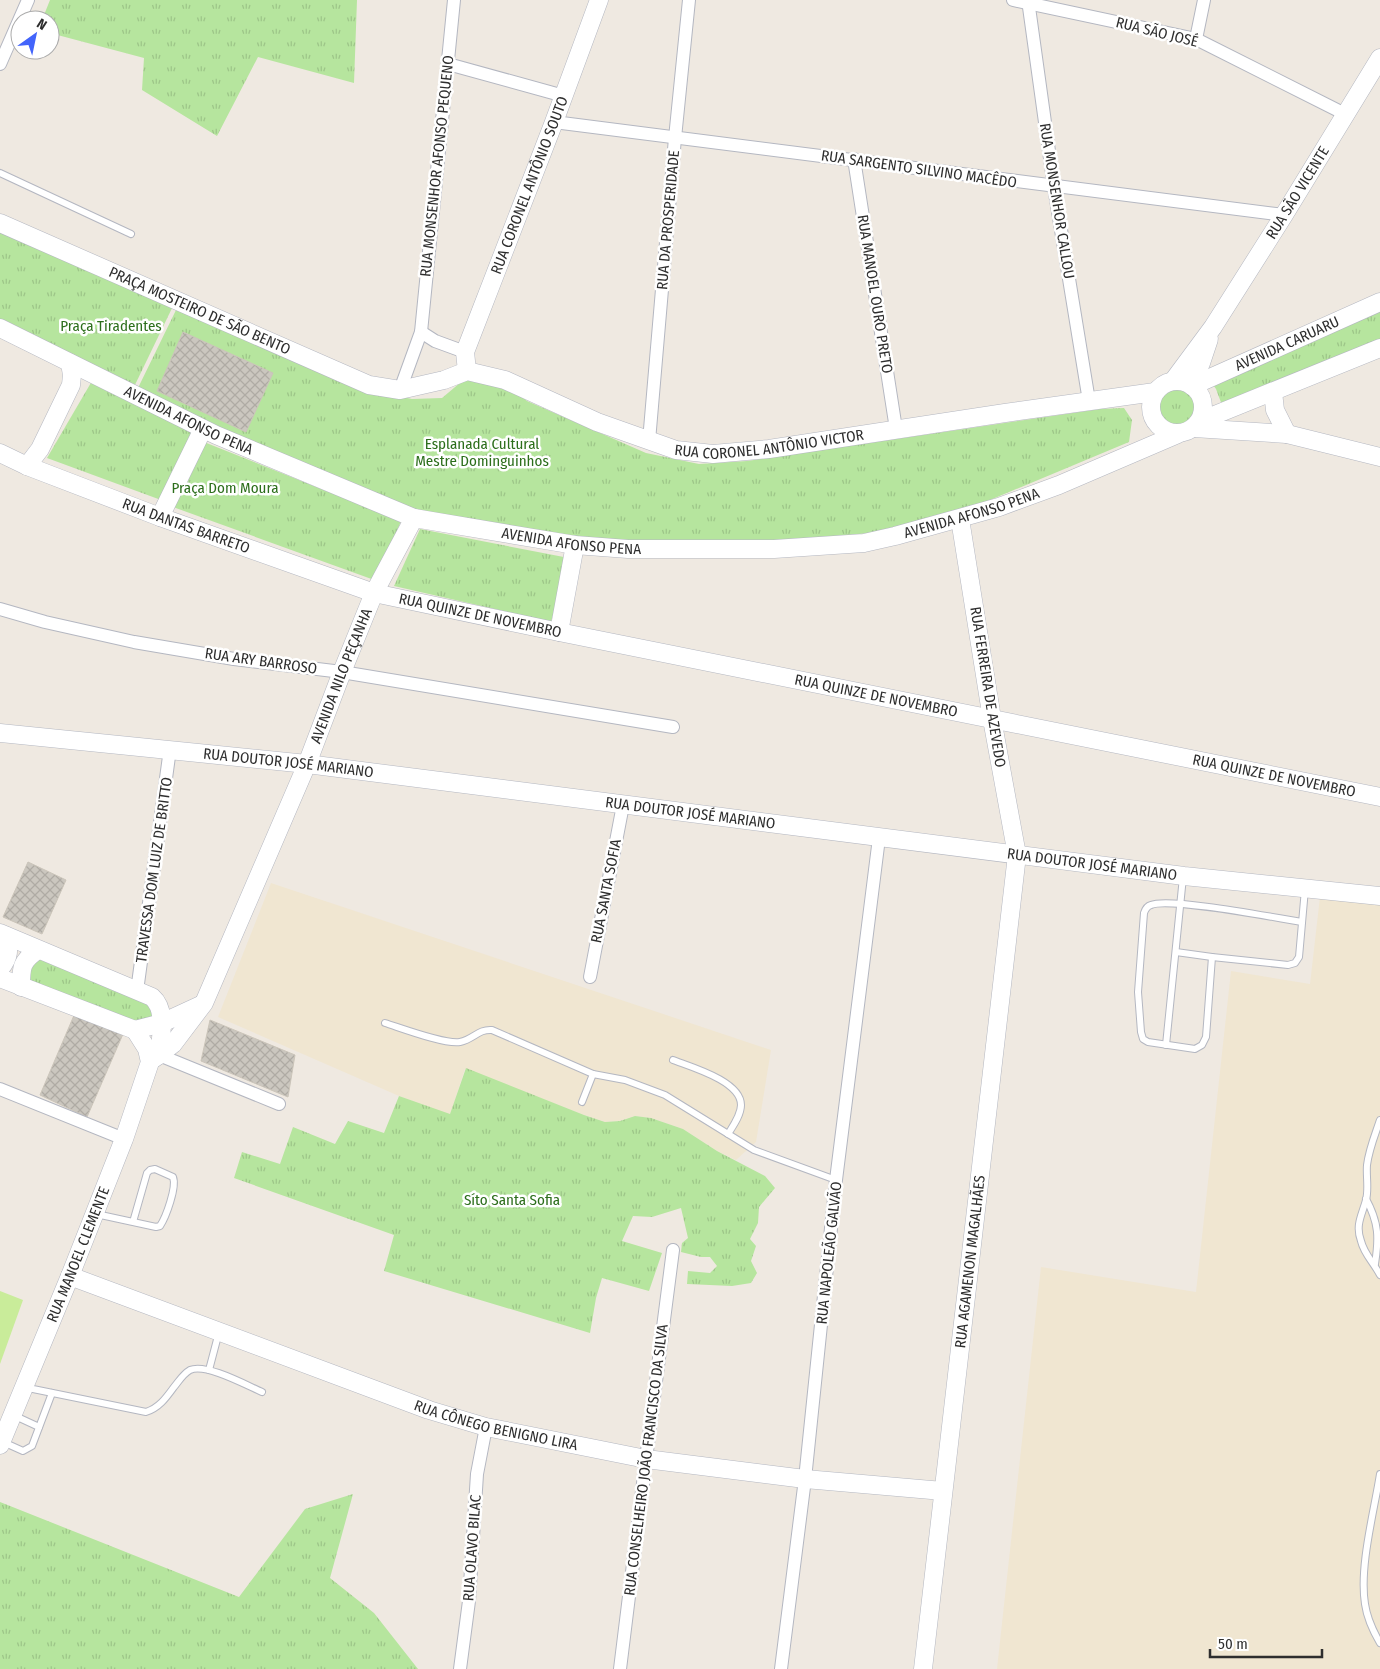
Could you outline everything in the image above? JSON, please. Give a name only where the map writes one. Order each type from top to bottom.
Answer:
[{"type":"main road","name":"RUA CORONEL ANTÔNIO SOUTO","points":[[467,370],[465,352],[599,0]]},
{"type":"main road","name":"RUA SÃO VICENTE","points":[[1213,326],[1284,215],[1380,58]]},
{"type":"main road","name":"PRAÇA MOSTEIRO DE SÃO BENTO","points":[[0,223],[369,385],[400,390]]},
{"type":"main road","name":"AVENIDA CARUARU","points":[[1192,385],[1380,302]]},
{"type":"main road","points":[[1173,381],[1213,326]]},
{"type":"main road","points":[[1192,385],[1213,326]]},
{"type":"main road","name":"AVENIDA AFONSO PENA","points":[[0,328],[203,429],[414,518],[576,546],[628,549],[699,550],[820,547],[880,540],[960,519],[1059,485],[1273,392]]},
{"type":"main road","points":[[1287,434],[1275,410],[1273,392],[1380,348]]},
{"type":"main road","points":[[27,466],[40,449],[71,385],[70,363]]},
{"type":"main road","name":"RUA CORONEL ANTÔNIO VICTOR","points":[[467,370],[505,380],[597,422],[676,450],[694,453],[731,454],[769,449],[1155,392]]},
{"type":"main road","points":[[400,390],[444,380],[467,370]]},
{"type":"main road","points":[[1185,430],[1204,406],[1198,391],[1192,385],[1180,381],[1166,383],[1155,392],[1151,408],[1156,423],[1170,432],[1185,430],[1287,434],[1380,457]]},
{"type":"main road","points":[[160,517],[203,429]]},
{"type":"main road","name":"RUA DANTAS BARRETO","points":[[0,453],[27,466],[160,517],[374,593]]},
{"type":"main road","name":"AVENIDA NILO PEÇANHA","points":[[154,1058],[173,1044],[204,1004],[307,764],[374,593],[414,518]]},
{"type":"main road","name":"RUA FERREIRA DE AZEVEDO","points":[[960,519],[992,719],[1017,855]]},
{"type":"main road","points":[[559,632],[576,546]]},
{"type":"main road","name":"RUA QUINZE DE NOVEMBRO","points":[[374,593],[559,632],[1380,796]]},
{"type":"main road","name":"RUA DOUTOR JOSÉ MARIANO","points":[[0,733],[307,764],[1184,876],[1380,896]]},
{"type":"main road","name":"RUA AGAMENON MAGALHÃES","points":[[922,1669],[1017,855]]},
{"type":"main road","points":[[3,934],[152,997],[156,1000],[162,1023]]},
{"type":"main road","points":[[0,969],[10,950],[3,934]]},
{"type":"main road","points":[[21,987],[23,963],[28,956],[38,950]]},
{"type":"main road","points":[[0,978],[135,1030],[154,1058]]},
{"type":"main road","points":[[135,1030],[162,1023],[204,1004]]},
{"type":"main road","name":"RUA MANOEL CLEMENTE","points":[[4,1432],[26,1386],[124,1139],[154,1058],[162,1023]]},
{"type":"main road","name":"RUA CÔNEGO BENIGNO LIRA","points":[[70,1276],[429,1410],[486,1427],[646,1459],[805,1479],[943,1491]]},
{"type":"street","points":[[0,64],[28,0]]},
{"type":"street","name":"RUA MONSENHOR AFONSO PEQUENO","points":[[400,390],[421,332],[454,0]]},
{"type":"street","name":"RUA DA PROSPERIDADE","points":[[649,441],[674,138],[689,0]]},
{"type":"street","name":"RUA SÃO JOSÉ","points":[[1013,0],[1196,39],[1345,114]]},
{"type":"street","points":[[1196,39],[1204,0]]},
{"type":"street","name":"RUA MONSENHOR CALLOU","points":[[1028,2],[1054,187],[1089,401]]},
{"type":"street","points":[[448,64],[564,96]]},
{"type":"street","name":"RUA SARGENTO SILVINO MACÊDO","points":[[554,122],[1284,215]]},
{"type":"street","name":"RUA MANOEL OURO PRETO","points":[[854,159],[896,429]]},
{"type":"street","points":[[421,332],[436,341],[465,352]]},
{"type":"street","name":"RUA ARY BARROSO","points":[[0,609],[45,622],[134,642],[234,659],[342,672],[673,727]]},
{"type":"street","name":"TRAVESSA DOM LUIZ DE BRITTO","points":[[137,991],[170,749]]},
{"type":"street","name":"RUA SANTA SOFIA","points":[[590,977],[622,805]]},
{"type":"street","name":"RUA NAPOLEÃO GALVÃO","points":[[781,1669],[805,1479],[836,1180],[879,838]]},
{"type":"street","points":[[154,1058],[279,1104]]},
{"type":"street","points":[[0,1089],[124,1139]]},
{"type":"street","name":"RUA CONSELHEIRO JOÃO FRANCISCO DA SILVA","points":[[620,1669],[674,1250]]},
{"type":"street","name":"RUA OLAVO BILAC","points":[[460,1669],[468,1601],[477,1474],[486,1427]]},
{"type":"lane","points":[[0,173],[130,234]]},
{"type":"lane","points":[[1166,1045],[1184,876]]},
{"type":"lane","points":[[1176,952],[1288,965],[1295,963],[1299,957],[1305,889]]},
{"type":"lane","points":[[1212,957],[1206,1037],[1202,1045],[1195,1049],[1148,1042],[1143,1039],[1138,992],[1144,913],[1146,908],[1152,904],[1180,904],[1302,922]]},
{"type":"lane","points":[[385,1023],[447,1042],[459,1042],[484,1029],[492,1030],[593,1074],[625,1080],[665,1095],[754,1150],[836,1180]]},
{"type":"lane","points":[[673,1060],[718,1078],[731,1086],[738,1095],[741,1105],[740,1111],[728,1134]]},
{"type":"lane","points":[[582,1102],[593,1074]]},
{"type":"lane","points":[[1380,1120],[1369,1152],[1366,1199],[1358,1225],[1360,1240],[1364,1250],[1375,1264],[1380,1275]]},
{"type":"lane","points":[[94,1214],[133,1222],[160,1226],[166,1214],[175,1184],[173,1177],[155,1169],[147,1173],[133,1222]]},
{"type":"lane","points":[[1366,1199],[1374,1214],[1377,1228],[1378,1239],[1375,1264]]},
{"type":"lane","points":[[209,1370],[219,1332]]},
{"type":"lane","points":[[26,1386],[146,1412],[155,1409],[184,1374],[197,1368],[209,1370],[262,1392]]},
{"type":"lane","points":[[4,1432],[24,1451],[32,1446],[52,1393]]},
{"type":"lane","points":[[4,1432],[39,1427]]},
{"type":"lane","points":[[1380,1474],[1363,1588],[1371,1628],[1380,1643]]},
{"type":"shaded area","points":[[271,883],[771,1050],[756,1142],[736,1160],[717,1151],[683,1129],[651,1118],[635,1116],[620,1121],[605,1122],[465,1069],[450,1115],[399,1096],[218,1017]]},
{"type":"shaded area","points":[[1320,897],[1380,904],[1380,1669],[997,1669],[1041,1267],[1196,1292],[1231,971],[1310,984]]},
{"type":"green space","points":[[50,0],[357,0],[354,83],[258,57],[217,136],[142,90],[144,58],[60,36],[60,10],[46,10]]},
{"type":"green space","name":"Praça Tiradentes","points":[[0,227],[174,304],[133,389],[0,321]]},
{"type":"green space","points":[[1380,306],[1380,347],[1222,405],[1216,389],[1209,379]]},
{"type":"green space","name":"Esplanada Cultural Mestre Dominguinhos","points":[[177,308],[369,390],[412,399],[442,398],[467,377],[508,385],[527,401],[646,453],[699,464],[747,461],[1100,409],[1124,408],[1132,420],[1129,442],[971,508],[869,533],[792,541],[637,545],[418,512],[214,429],[137,390]]},
{"type":"green space","points":[[92,381],[194,432],[161,500],[47,458]]},
{"type":"green space","points":[[1182,387],[1190,390],[1196,396],[1199,408],[1196,420],[1190,426],[1174,429],[1166,426],[1160,420],[1157,404],[1160,396],[1166,390]]},
{"type":"green space","name":"Praça Dom Moura","points":[[204,442],[401,521],[377,581],[173,507]]},
{"type":"green space","points":[[420,529],[569,558],[551,622],[394,586]]},
{"type":"green space","points":[[32,956],[152,1001],[157,1019],[138,1025],[27,979]]},
{"type":"green space","name":"Síto Santa Sofia","points":[[466,1068],[605,1122],[620,1121],[635,1116],[651,1118],[683,1129],[717,1151],[765,1176],[775,1188],[759,1207],[758,1223],[750,1239],[756,1246],[751,1261],[757,1273],[751,1283],[732,1286],[687,1284],[688,1271],[710,1273],[717,1266],[710,1257],[701,1257],[681,1252],[682,1243],[688,1238],[681,1208],[652,1217],[633,1216],[622,1241],[662,1253],[649,1291],[602,1278],[596,1298],[590,1333],[384,1271],[394,1235],[234,1178],[242,1152],[280,1164],[293,1127],[335,1144],[348,1121],[384,1133],[399,1096],[450,1114]]},
{"type":"green space","points":[[0,1291],[23,1300],[0,1364]]},
{"type":"green space","points":[[353,1494],[330,1578],[374,1613],[418,1669],[0,1669],[0,1502],[239,1597],[305,1509]]},
{"type":"building","points":[[183,332],[273,373],[246,432],[157,391]]},
{"type":"building","points":[[28,862],[66,880],[42,934],[3,917]]},
{"type":"building","points":[[75,1013],[123,1034],[87,1117],[40,1095]]},
{"type":"building","points":[[210,1020],[295,1055],[288,1097],[201,1061]]}]
